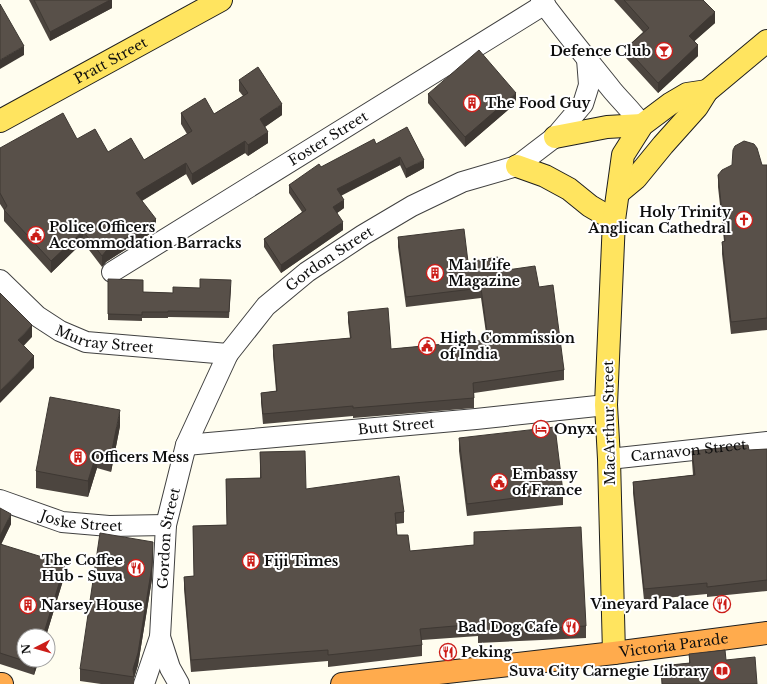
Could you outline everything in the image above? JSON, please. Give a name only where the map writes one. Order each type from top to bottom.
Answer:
[{"type":"highway","name":"Victoria Parade","points":[[342,684],[614,653],[767,633]]},
{"type":"main road","name":"Pratt Street","points":[[0,121],[221,0]]},
{"type":"main road","points":[[618,193],[636,178],[662,145],[697,107],[707,91],[767,41]]},
{"type":"main road","name":"MacArthur Street","points":[[614,653],[609,459],[606,405],[614,220],[623,155],[642,125],[670,104],[688,94],[707,91]]},
{"type":"main road","points":[[555,137],[607,127],[642,125]]},
{"type":"main road","points":[[517,166],[545,176],[569,189],[590,206],[614,220]]},
{"type":"street","points":[[543,2],[587,59],[642,125]]},
{"type":"street","name":"Foster Street","points":[[112,272],[543,2]]},
{"type":"street","name":"Gordon Street","points":[[144,684],[160,637],[166,525],[186,445],[228,354],[266,306],[307,272],[363,235],[412,206],[462,182],[517,166],[555,137],[583,104],[589,85],[587,59]]},
{"type":"street","name":"Murray Street","points":[[0,280],[37,316],[60,331],[86,342],[228,354]]},
{"type":"street","name":"Butt Street","points":[[186,445],[476,419],[606,405]]},
{"type":"street","name":"Carnavon Street","points":[[609,459],[767,442]]},
{"type":"street","name":"Joske Street","points":[[0,500],[62,522],[110,526],[166,525]]},
{"type":"street","name":"Gordon Street","points":[[160,637],[170,668],[179,684]]},
{"type":"building","points":[[34,0],[110,0],[50,32]]},
{"type":"building","name":"Defence Club","points":[[624,0],[703,0],[715,12],[689,36],[698,45],[658,83],[626,48],[649,28]]},
{"type":"building","points":[[0,4],[24,46],[0,60]]},
{"type":"building","name":"The Food Guy","points":[[479,50],[516,93],[465,137],[428,94]]},
{"type":"building","points":[[258,67],[282,104],[260,119],[268,132],[248,145],[245,141],[192,174],[186,163],[136,193],[156,219],[106,251],[102,256],[83,231],[51,261],[4,210],[7,206],[0,193],[0,148],[63,113],[77,139],[95,129],[108,152],[131,138],[144,160],[192,131],[181,113],[205,98],[214,114],[248,93],[239,80]]},
{"type":"building","points":[[407,127],[424,160],[406,169],[400,157],[337,189],[344,200],[333,207],[343,222],[281,265],[264,239],[306,210],[289,185],[319,164],[321,167],[374,139],[376,144]]},
{"type":"building","name":"Holy Trinity Anglican Cathedral","points":[[744,141],[754,144],[757,148],[762,165],[767,165],[767,318],[731,322],[722,242],[725,241],[718,175],[722,170],[732,165],[733,150],[735,146]]},
{"type":"building","points":[[464,229],[468,262],[498,257],[500,271],[535,266],[539,287],[553,285],[564,370],[473,383],[474,398],[263,414],[261,393],[277,391],[273,345],[351,338],[348,312],[388,308],[391,349],[488,340],[481,288],[406,297],[398,237]]},
{"type":"building","points":[[108,279],[143,280],[143,292],[173,293],[173,287],[200,288],[200,279],[231,280],[229,312],[168,311],[142,312],[142,315],[108,314]]},
{"type":"building","points":[[0,293],[32,325],[18,340],[34,356],[0,391]]},
{"type":"building","name":"Officers Mess","points":[[50,397],[120,410],[111,455],[97,452],[88,481],[36,471]]},
{"type":"building","points":[[555,427],[563,492],[467,504],[459,438]]},
{"type":"building","points":[[748,445],[749,450],[767,449],[767,580],[707,587],[707,583],[644,589],[633,482],[695,475],[692,451]]},
{"type":"building","points":[[305,451],[306,489],[399,476],[404,512],[395,513],[397,535],[408,535],[410,551],[474,545],[474,532],[581,527],[586,626],[478,632],[478,624],[420,629],[422,645],[328,655],[328,650],[191,660],[184,577],[194,576],[193,526],[227,525],[226,479],[261,478],[260,452]]},
{"type":"building","points":[[0,508],[11,514],[0,536]]},
{"type":"building","points":[[100,533],[153,542],[152,566],[138,653],[133,669],[134,677],[80,669]]},
{"type":"building","name":"Narsey House","points":[[0,544],[65,564],[45,628],[16,628],[16,658],[0,653]]},
{"type":"building","name":"Suva City Carnegie Library","points":[[725,650],[726,660],[755,657],[757,684],[662,684],[661,666],[690,663],[689,654]]},
{"type":"place","name":"Defence Club","points":[[664,51]]},
{"type":"place","name":"The Food Guy","points":[[472,103]]},
{"type":"place","name":"Holy Trinity Anglican Cathedral","points":[[744,220]]},
{"type":"place","name":"Police Officers Accommodation Barracks","points":[[36,235]]},
{"type":"place","name":"Mai Life Magazine","points":[[435,273]]},
{"type":"place","name":"High Commission of India","points":[[427,346]]},
{"type":"place","name":"Onyx","points":[[541,429]]},
{"type":"place","name":"Officers Mess","points":[[78,457]]},
{"type":"place","name":"Embassy of France","points":[[499,482]]},
{"type":"place","name":"Fiji Times","points":[[251,561]]},
{"type":"place","name":"The Coffee Hub - Suva","points":[[136,568]]},
{"type":"place","name":"Vineyard Palace","points":[[722,604]]},
{"type":"place","name":"Narsey House","points":[[28,605]]},
{"type":"place","name":"Bad Dog Cafe","points":[[571,627]]},
{"type":"place","name":"Peking","points":[[448,652]]},
{"type":"place","name":"Suva City Carnegie Library","points":[[722,671]]}]
